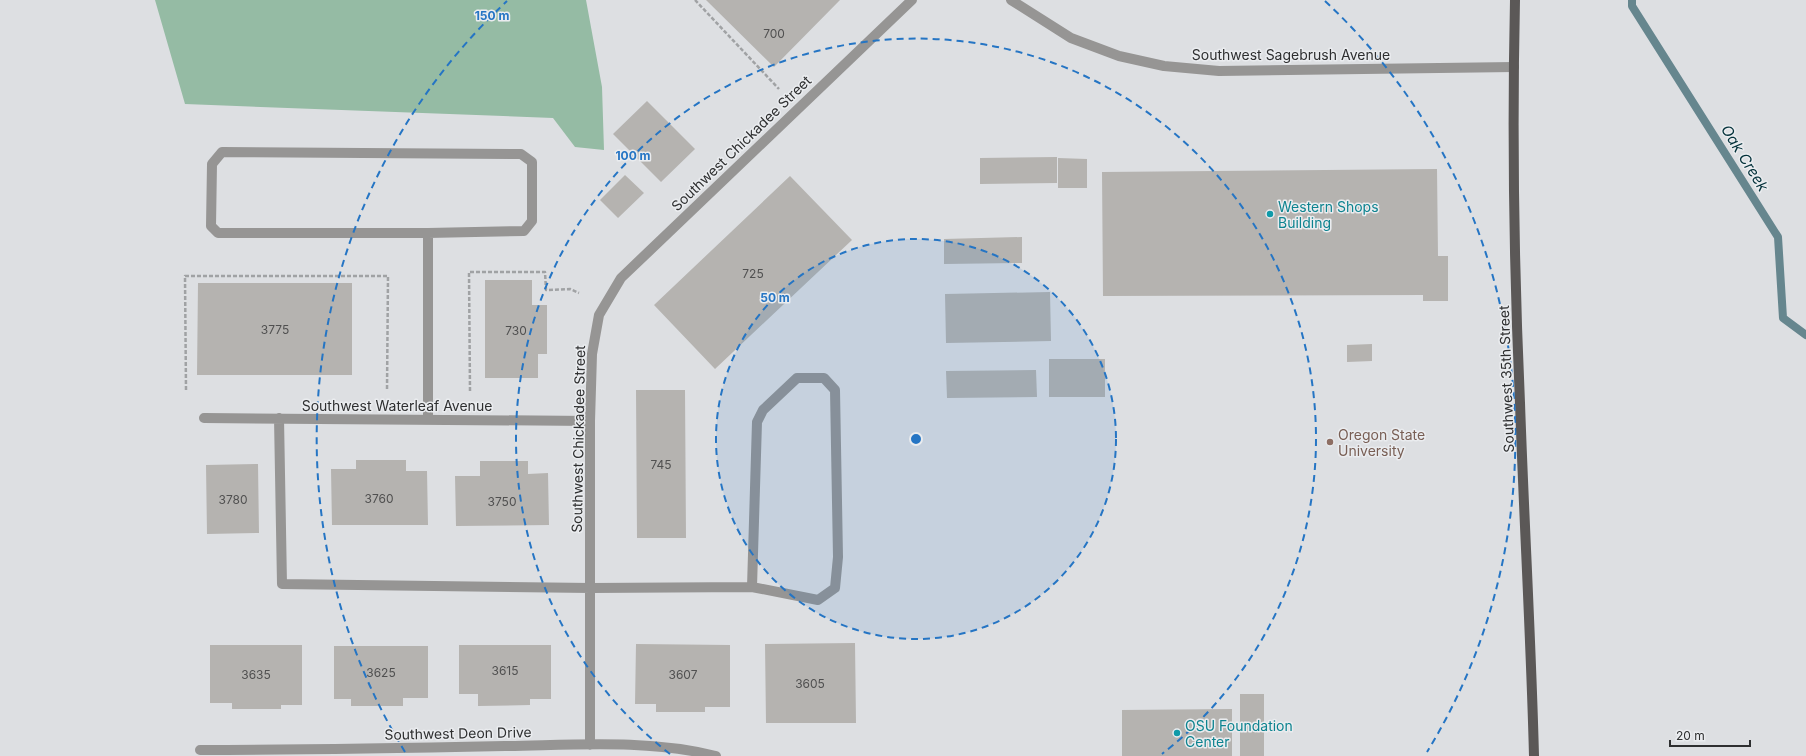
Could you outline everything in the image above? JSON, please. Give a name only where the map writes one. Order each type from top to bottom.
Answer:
[{"type":"main road","name":"Southwest 35th Street","points":[[1515,0],[1514,164],[1519,401],[1532,668],[1534,756]]},
{"type":"street","name":"Southwest Chickadee Street","points":[[590,745],[590,421],[592,354],[597,321],[607,298],[621,278],[912,0]]},
{"type":"street","name":"Southwest Sagebrush Avenue","points":[[1010,0],[1071,38],[1119,56],[1164,66],[1219,71],[1514,67]]},
{"type":"street","points":[[222,152],[521,154],[532,162],[532,221],[524,231],[428,233],[218,233],[211,226],[212,164],[222,152]]},
{"type":"street","points":[[428,233],[428,420]]},
{"type":"street","points":[[279,418],[282,584],[591,588],[752,587],[818,600],[835,588],[838,557],[835,390],[824,378],[797,378],[763,410],[757,422],[752,587]]},
{"type":"street","name":"Southwest Waterleaf Avenue","points":[[204,418],[590,421]]},
{"type":"street","name":"Southwest Deon Drive","points":[[200,750],[590,745],[657,746],[689,750],[716,756]]},
{"type":"path","points":[[695,0],[779,88]]},
{"type":"path","points":[[470,391],[469,272],[546,272],[546,290],[570,289],[580,293]]},
{"type":"path","points":[[186,390],[184,276],[388,276],[387,391]]},
{"type":"green space","points":[[155,0],[586,0],[602,87],[604,150],[575,147],[553,118],[185,104]]},
{"type":"building","points":[[706,0],[840,0],[774,67]]},
{"type":"building","points":[[647,101],[695,149],[661,182],[613,134]]},
{"type":"building","points":[[1057,157],[1057,183],[980,184],[980,158]]},
{"type":"building","points":[[1058,158],[1087,159],[1087,188],[1058,188]]},
{"type":"building","name":"Western Shops Building","points":[[1437,169],[1438,256],[1448,256],[1448,301],[1423,301],[1423,295],[1103,296],[1102,172]]},
{"type":"building","points":[[625,175],[644,193],[618,218],[600,200]]},
{"type":"building","points":[[790,176],[852,240],[715,369],[654,305]]},
{"type":"building","points":[[1022,237],[1022,263],[944,264],[944,239]]},
{"type":"building","points":[[485,280],[532,280],[532,305],[547,305],[547,354],[538,354],[538,378],[485,378]]},
{"type":"building","points":[[198,283],[352,283],[352,375],[197,375]]},
{"type":"building","points":[[1050,292],[1051,341],[946,343],[945,294]]},
{"type":"building","points":[[1372,344],[1372,361],[1347,362],[1347,345]]},
{"type":"building","points":[[1049,359],[1105,359],[1105,397],[1049,397]]},
{"type":"building","points":[[1036,370],[1037,397],[947,398],[946,371]]},
{"type":"building","points":[[636,390],[685,390],[686,538],[637,538]]},
{"type":"building","points":[[356,460],[406,460],[406,471],[427,471],[428,525],[332,525],[331,469],[356,469]]},
{"type":"building","points":[[480,461],[528,461],[528,474],[548,473],[549,525],[456,526],[455,476],[480,476]]},
{"type":"building","points":[[258,464],[259,533],[207,534],[206,465]]},
{"type":"building","points":[[855,643],[856,723],[766,723],[765,644]]},
{"type":"building","points":[[636,644],[730,645],[730,707],[705,707],[705,712],[656,712],[656,704],[635,704]]},
{"type":"building","points":[[210,645],[302,645],[302,705],[281,705],[281,709],[232,709],[232,703],[210,703]]},
{"type":"building","points":[[459,645],[551,645],[551,699],[530,699],[530,705],[478,706],[478,694],[459,694]]},
{"type":"building","points":[[334,646],[428,646],[428,698],[403,698],[403,706],[351,706],[351,699],[334,699]]},
{"type":"building","name":"OSU Foundation Center","points":[[1240,694],[1264,694],[1264,756],[1240,756]]},
{"type":"building","name":"OSU Foundation Center","points":[[1232,709],[1232,756],[1122,756],[1122,710]]},
{"type":"waterway","name":"Oak Creek","points":[[1632,0],[1632,6],[1778,237],[1783,318],[1806,335]]},
{"type":"place","name":"Western Shops Building","points":[[1270,214]]},
{"type":"place","name":"Oregon State University","points":[[1330,442]]},
{"type":"place","name":"OSU Foundation Center","points":[[1177,733]]}]
